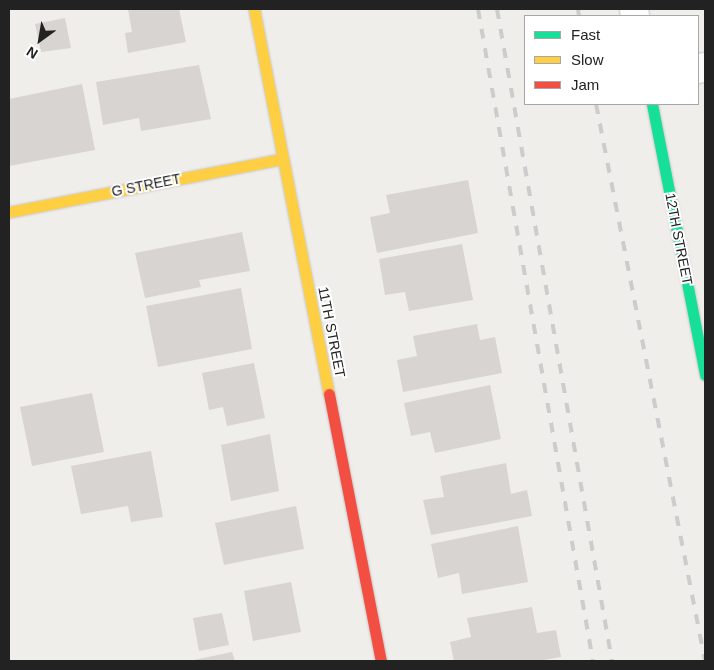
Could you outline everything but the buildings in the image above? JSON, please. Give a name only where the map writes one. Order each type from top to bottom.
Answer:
[{"type":"street","name":"11TH STREET","points":[[254,9],[382,661]]},
{"type":"street","name":"12TH STREET","points":[[652,105],[705,375]]},
{"type":"street","name":"G STREET","points":[[9,212],[282,159]]},
{"type":"railway","points":[[478,9],[593,661]]},
{"type":"railway","points":[[497,9],[612,661]]},
{"type":"railway","points":[[578,9],[579,15]]},
{"type":"railway","points":[[596,105],[705,661]]},
{"type":"traffic: fast","points":[[652,105],[705,375]]},
{"type":"traffic: slow","points":[[254,9],[329,394]]},
{"type":"traffic: slow","points":[[9,212],[282,159]]},
{"type":"traffic: jam","points":[[329,394],[381,661]]}]
